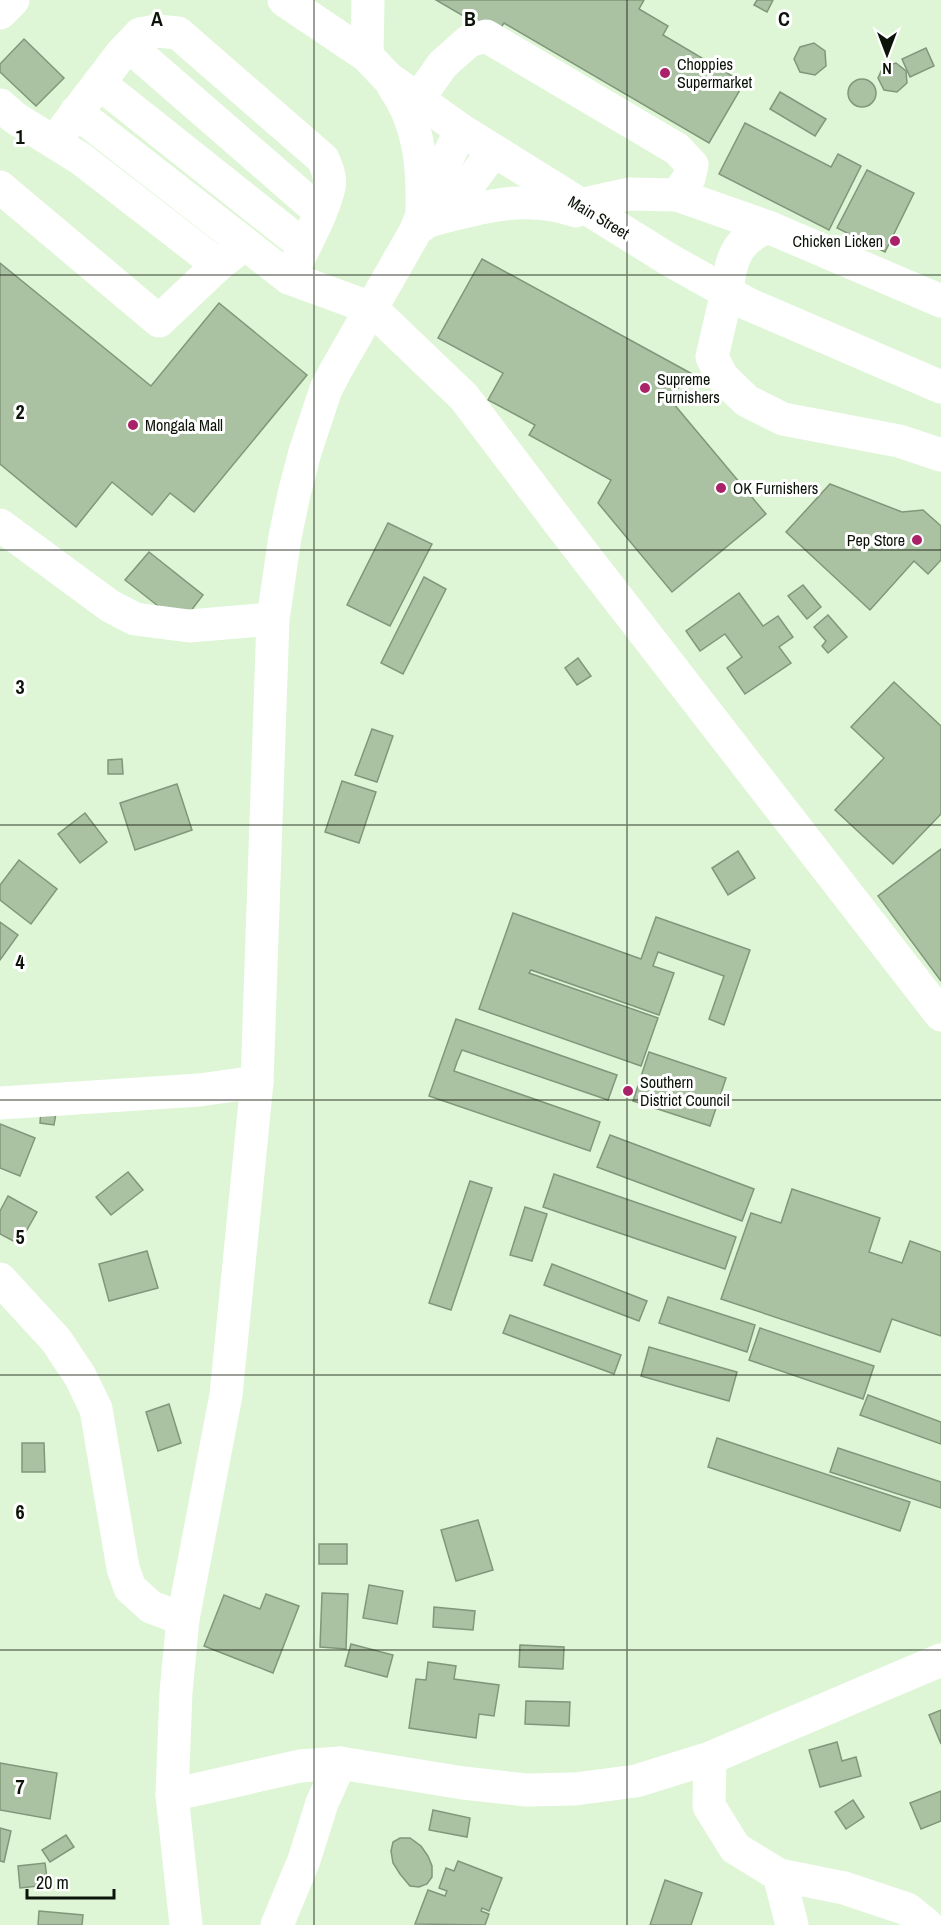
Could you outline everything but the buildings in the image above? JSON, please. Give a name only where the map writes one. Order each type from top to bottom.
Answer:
[{"type":"main road","points":[[0,13],[13,0]]},
{"type":"main road","name":"Main Street","points":[[284,0],[493,152],[668,259],[748,304],[941,387]]},
{"type":"main road","points":[[368,0],[377,67],[403,100],[411,118],[420,161],[422,222]]},
{"type":"main road","points":[[54,142],[140,34],[156,31],[178,33],[323,159],[328,170],[330,184],[320,212],[289,278]]},
{"type":"main road","points":[[418,99],[443,64],[469,41],[486,36],[677,149],[692,165],[689,178],[677,195]]},
{"type":"main road","points":[[99,83],[304,246]]},
{"type":"main road","points":[[0,105],[15,118],[81,159],[218,265]]},
{"type":"main road","points":[[76,112],[289,278],[371,308],[464,397],[564,530],[941,1015]]},
{"type":"main road","points":[[186,1925],[172,1795],[176,1692],[183,1619],[226,1395],[257,1082],[273,619],[285,537],[305,452],[326,389],[422,222],[461,130]]},
{"type":"main road","points":[[422,222],[466,188],[493,152]]},
{"type":"main road","points":[[0,187],[159,321],[218,265],[245,244]]},
{"type":"main road","points":[[422,222],[481,207],[524,202],[592,213],[629,194],[677,195],[768,227],[941,301]]},
{"type":"main road","points":[[768,227],[755,232],[735,254],[731,264],[712,357],[722,377],[747,401],[783,418],[899,441],[941,455]]},
{"type":"main road","points":[[0,525],[110,606],[135,619],[189,626],[273,619]]},
{"type":"main road","points":[[0,1102],[199,1090],[257,1082]]},
{"type":"main road","points":[[0,1279],[56,1340],[80,1376],[96,1409],[123,1568],[130,1588],[151,1607],[183,1619]]},
{"type":"main road","points":[[172,1795],[300,1766],[340,1763],[463,1783],[526,1790],[575,1789],[636,1781],[710,1758],[941,1660]]},
{"type":"main road","points":[[710,1758],[710,1806],[735,1848],[779,1875],[855,1892],[907,1910],[927,1925]]},
{"type":"main road","points":[[277,1925],[304,1860],[322,1803],[340,1763]]},
{"type":"main road","points":[[779,1875],[792,1925]]},
{"type":"place","name":"Choppies Supermarket","points":[[665,73]]},
{"type":"place","name":"Chicken Licken","points":[[895,241]]},
{"type":"place","name":"Supreme Furnishers","points":[[645,388]]},
{"type":"place","name":"Mongala Mall","points":[[133,425]]},
{"type":"place","name":"OK Furnishers","points":[[721,488]]},
{"type":"place","name":"Pep Store","points":[[917,540]]},
{"type":"place","name":"Southern District Council","points":[[628,1091]]}]
